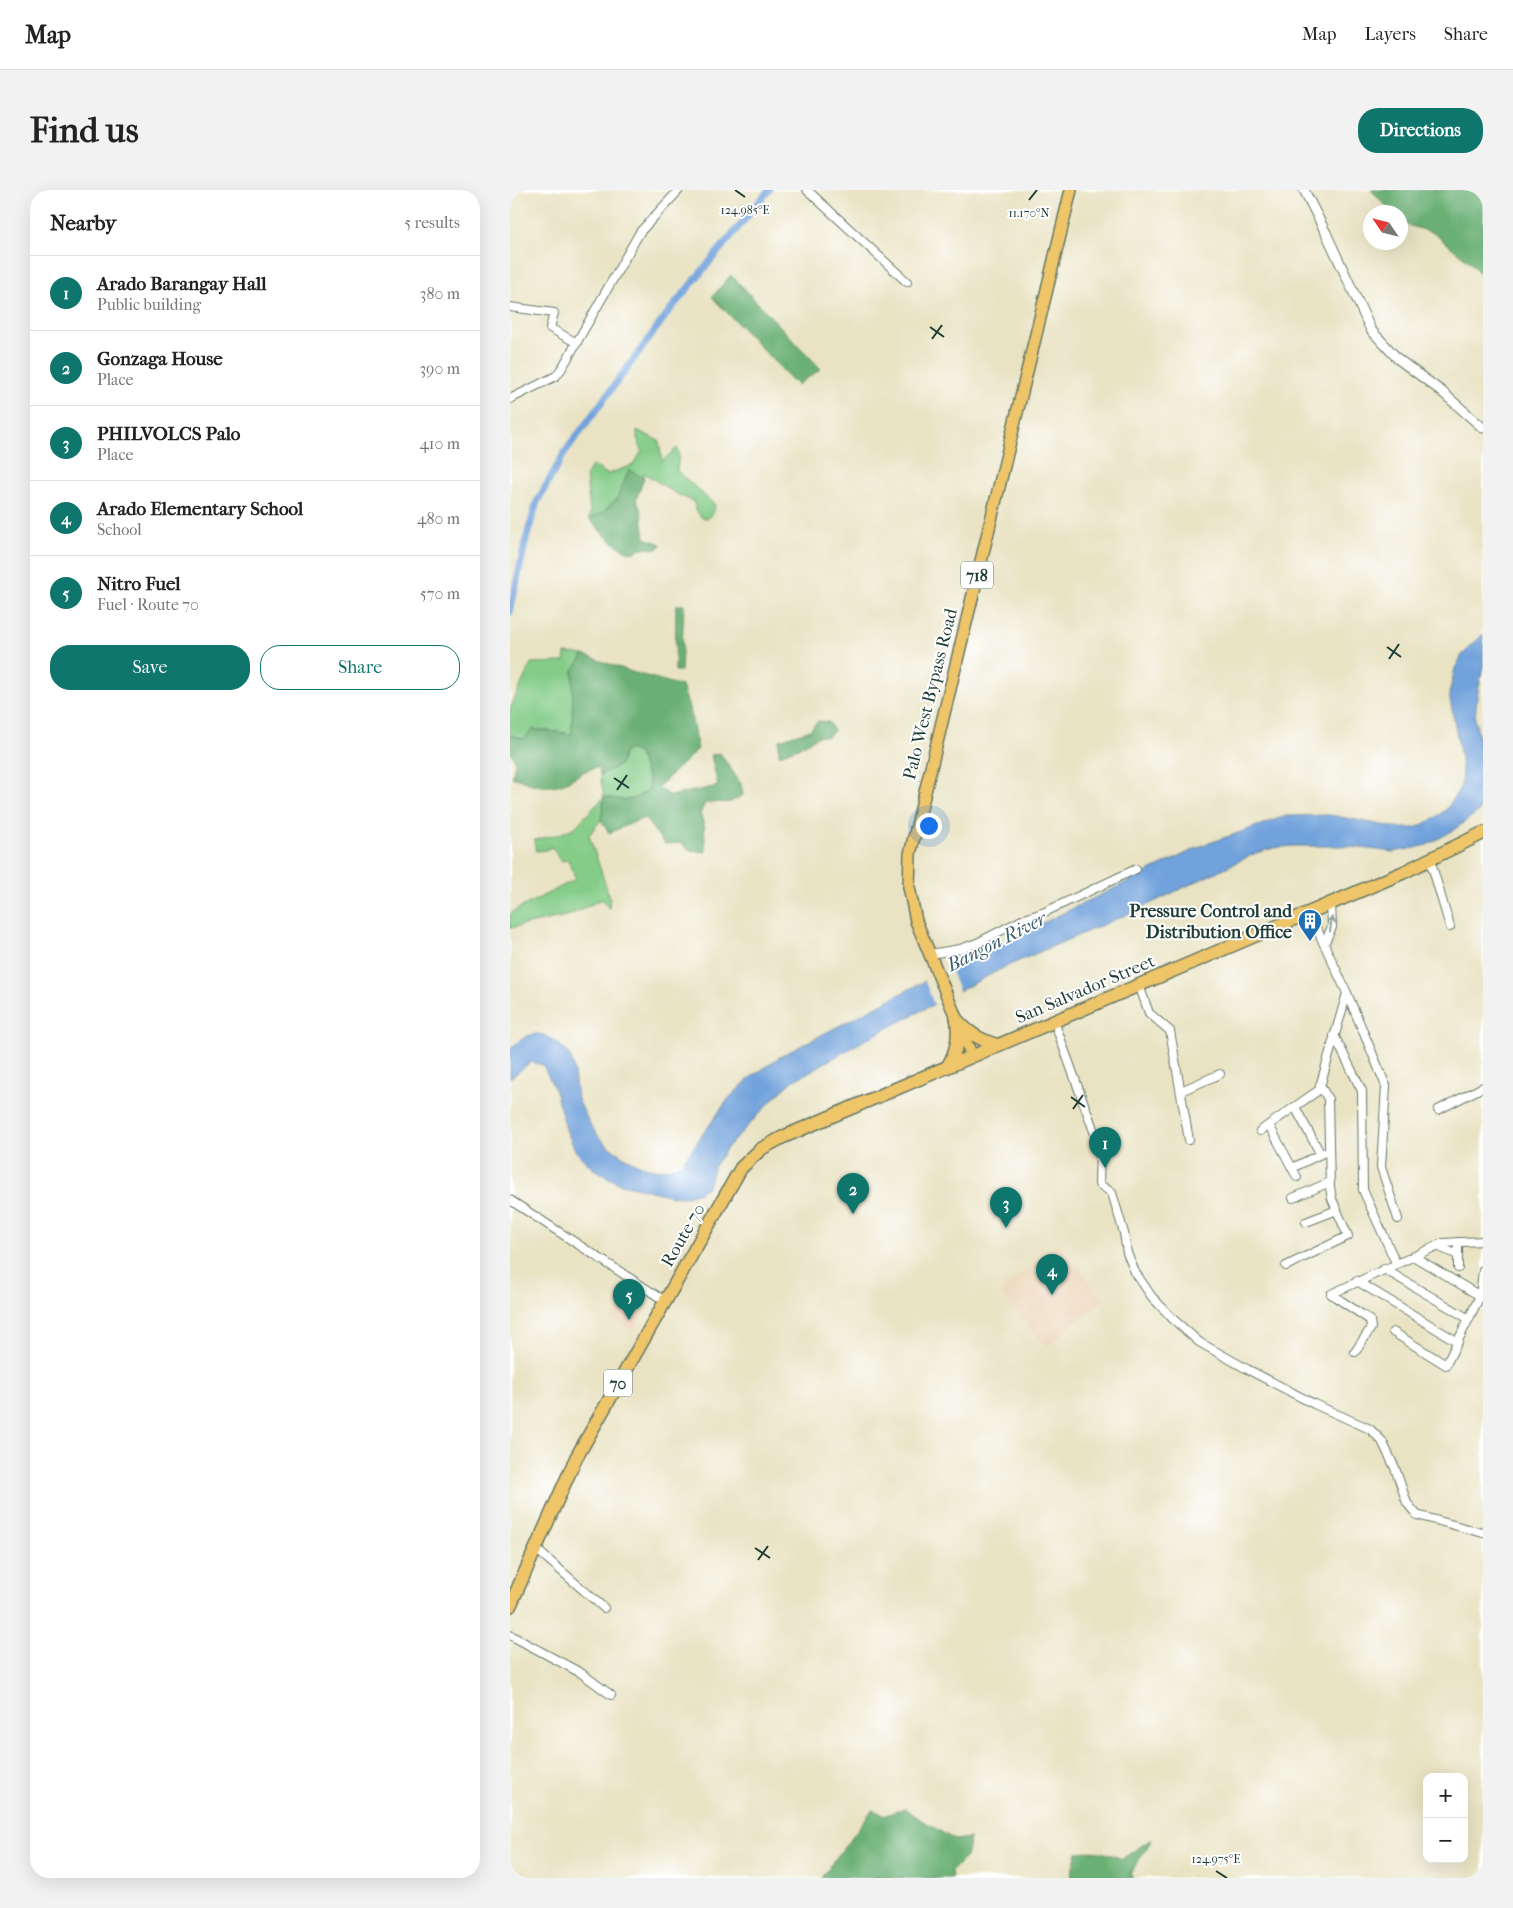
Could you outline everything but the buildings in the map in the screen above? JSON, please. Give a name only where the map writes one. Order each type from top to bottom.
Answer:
[{"type":"highway","name":"San Salvador Street","points":[[948,1066],[1331,903],[1483,833]]},
{"type":"highway","points":[[954,1015],[967,1031],[997,1046]]},
{"type":"highway","points":[[948,1066],[957,1047],[959,1036],[954,1015]]},
{"type":"highway","name":"Route 70","points":[[510,1606],[576,1458],[741,1168],[761,1149],[783,1137],[948,1066]]},
{"type":"main road","name":"Palo West Bypass Road","points":[[972,1056],[916,921],[909,887],[910,854],[1070,190]]},
{"type":"street","points":[[510,399],[556,376],[577,343],[640,232],[679,190]]},
{"type":"street","points":[[807,190],[907,282]]},
{"type":"street","points":[[1304,190],[1371,330],[1398,359],[1441,391],[1483,428]]},
{"type":"street","points":[[510,307],[554,313],[550,328],[577,343]]},
{"type":"street","points":[[1430,859],[1450,927]]},
{"type":"street","points":[[931,956],[960,950],[977,943],[1136,869]]},
{"type":"street","points":[[1324,944],[1332,927],[1331,903]]},
{"type":"street","points":[[1309,912],[1347,993],[1386,1086],[1381,1167],[1398,1219]]},
{"type":"street","points":[[1139,985],[1149,1014],[1170,1031],[1190,1140]]},
{"type":"street","points":[[1260,1131],[1319,1090],[1347,993]]},
{"type":"street","points":[[1054,1021],[1100,1148],[1099,1184],[1112,1193],[1124,1233],[1127,1253],[1135,1272],[1152,1297],[1172,1319],[1199,1342],[1314,1404],[1370,1430],[1382,1441],[1395,1468],[1407,1502],[1417,1515],[1483,1533]]},
{"type":"street","points":[[1334,1035],[1362,1091],[1363,1190],[1396,1263]]},
{"type":"street","points":[[1181,1091],[1220,1074]]},
{"type":"street","points":[[1286,1266],[1348,1236],[1332,1199],[1328,1099],[1320,1085]]},
{"type":"street","points":[[1438,1110],[1483,1087]]},
{"type":"street","points":[[1295,1107],[1320,1153]]},
{"type":"street","points":[[1269,1125],[1297,1177]]},
{"type":"street","points":[[1292,1168],[1320,1153],[1330,1152]]},
{"type":"street","points":[[1293,1198],[1330,1182]]},
{"type":"street","points":[[510,1200],[665,1301]]},
{"type":"street","points":[[1306,1222],[1337,1210]]},
{"type":"street","points":[[1355,1352],[1371,1328],[1370,1320],[1331,1294],[1443,1243],[1483,1241]]},
{"type":"street","points":[[1458,1242],[1458,1268]]},
{"type":"street","points":[[1437,1246],[1458,1255]]},
{"type":"street","points":[[1413,1256],[1480,1296]]},
{"type":"street","points":[[1384,1269],[1469,1319]]},
{"type":"street","points":[[1393,1332],[1446,1365],[1480,1296],[1483,1270]]},
{"type":"street","points":[[1357,1281],[1458,1342]]},
{"type":"street","points":[[536,1549],[604,1608]]},
{"type":"street","points":[[510,1635],[581,1672],[611,1695]]},
{"type":"shaded area","points":[[1058,1243],[1104,1299],[1046,1347],[1000,1291]]},
{"type":"shaded area","points":[[616,1310],[645,1312],[633,1331],[612,1318]]},
{"type":"green space","points":[[1371,190],[1483,190],[1483,277],[1470,262],[1432,232],[1408,225],[1408,205],[1385,205]]},
{"type":"green space","points":[[731,275],[821,369],[797,385],[712,297]]},
{"type":"green space","points":[[637,430],[659,441],[662,461],[677,448],[679,455],[677,471],[715,505],[713,514],[707,518],[702,518],[695,509],[694,502],[675,493],[644,473],[644,478],[630,471],[616,500],[603,512],[589,519],[586,475],[593,465],[607,474],[633,465],[642,451],[637,438]]},
{"type":"green space","points":[[629,470],[644,478],[636,500],[641,510],[645,538],[661,544],[658,549],[640,548],[634,553],[628,551],[610,539],[589,519],[603,512],[616,500]]},
{"type":"green space","points":[[676,605],[684,605],[681,671],[675,671]]},
{"type":"green space","points":[[565,653],[584,655],[573,670],[572,734],[533,729],[524,739],[510,735],[510,709],[531,663],[564,662]]},
{"type":"green space","points":[[584,655],[632,672],[682,686],[690,711],[698,749],[658,787],[670,796],[718,786],[711,755],[720,753],[741,784],[743,795],[731,802],[705,803],[700,814],[704,824],[706,852],[689,850],[681,843],[665,844],[644,818],[609,833],[601,820],[604,797],[628,800],[649,790],[647,776],[639,753],[630,749],[624,752],[620,765],[600,775],[599,768],[594,768],[554,786],[536,785],[512,777],[515,763],[513,755],[510,753],[510,735],[524,739],[533,729],[572,734],[573,670]]},
{"type":"green space","points":[[818,721],[829,722],[834,731],[827,737],[819,736],[798,748],[779,755],[779,740],[810,730]]},
{"type":"green space","points":[[630,749],[639,753],[649,790],[628,800],[604,797],[600,775],[620,765],[624,752]]},
{"type":"green space","points":[[604,797],[601,820],[589,835],[610,898],[609,909],[602,899],[570,915],[510,928],[510,915],[512,912],[576,879],[568,860],[561,861],[552,847],[536,851],[534,840],[560,834],[575,827]]},
{"type":"green space","points":[[905,1808],[955,1840],[970,1838],[966,1857],[951,1872],[952,1878],[821,1878],[872,1810],[886,1815]]},
{"type":"green space","points":[[1153,1838],[1130,1874],[1133,1878],[1070,1878],[1077,1852],[1100,1852],[1122,1859]]},
{"type":"water","points":[[1483,634],[1483,666],[1475,719],[1483,757],[1483,793],[1479,811],[1454,830],[1427,845],[1393,852],[1344,846],[1292,846],[1256,853],[1137,910],[1007,966],[865,1040],[793,1081],[774,1098],[727,1148],[714,1166],[708,1186],[700,1192],[683,1197],[672,1196],[618,1183],[592,1168],[576,1152],[567,1132],[554,1088],[543,1065],[531,1062],[510,1078],[510,1049],[521,1040],[532,1035],[543,1035],[549,1038],[562,1047],[569,1055],[573,1064],[578,1099],[594,1131],[604,1142],[621,1155],[647,1168],[665,1169],[677,1166],[682,1163],[729,1098],[751,1077],[783,1055],[948,969],[1201,846],[1286,816],[1330,815],[1398,828],[1415,828],[1432,820],[1447,809],[1461,786],[1461,757],[1449,694],[1455,668],[1462,655]]},
{"type":"pier","points":[[949,966],[960,994],[935,1007],[924,979]]},
{"type":"waterway","points":[[510,612],[526,539],[537,502],[565,452],[670,310],[769,190]]},
{"type":"place","name":"Pressure Control and Distribution Office","points":[[1310,942]]},
{"type":"place","name":"Arado Barangay Hall","points":[[1105,1168]]},
{"type":"place","name":"Gonzaga House","points":[[853,1214]]},
{"type":"place","name":"PHILVOLCS Palo","points":[[1006,1228]]},
{"type":"place","name":"Arado Elementary School","points":[[1052,1295]]},
{"type":"place","name":"Nitro Fuel","points":[[629,1320]]},
{"type":"water label","name":"Bangon River","points":[[996,941]]}]
